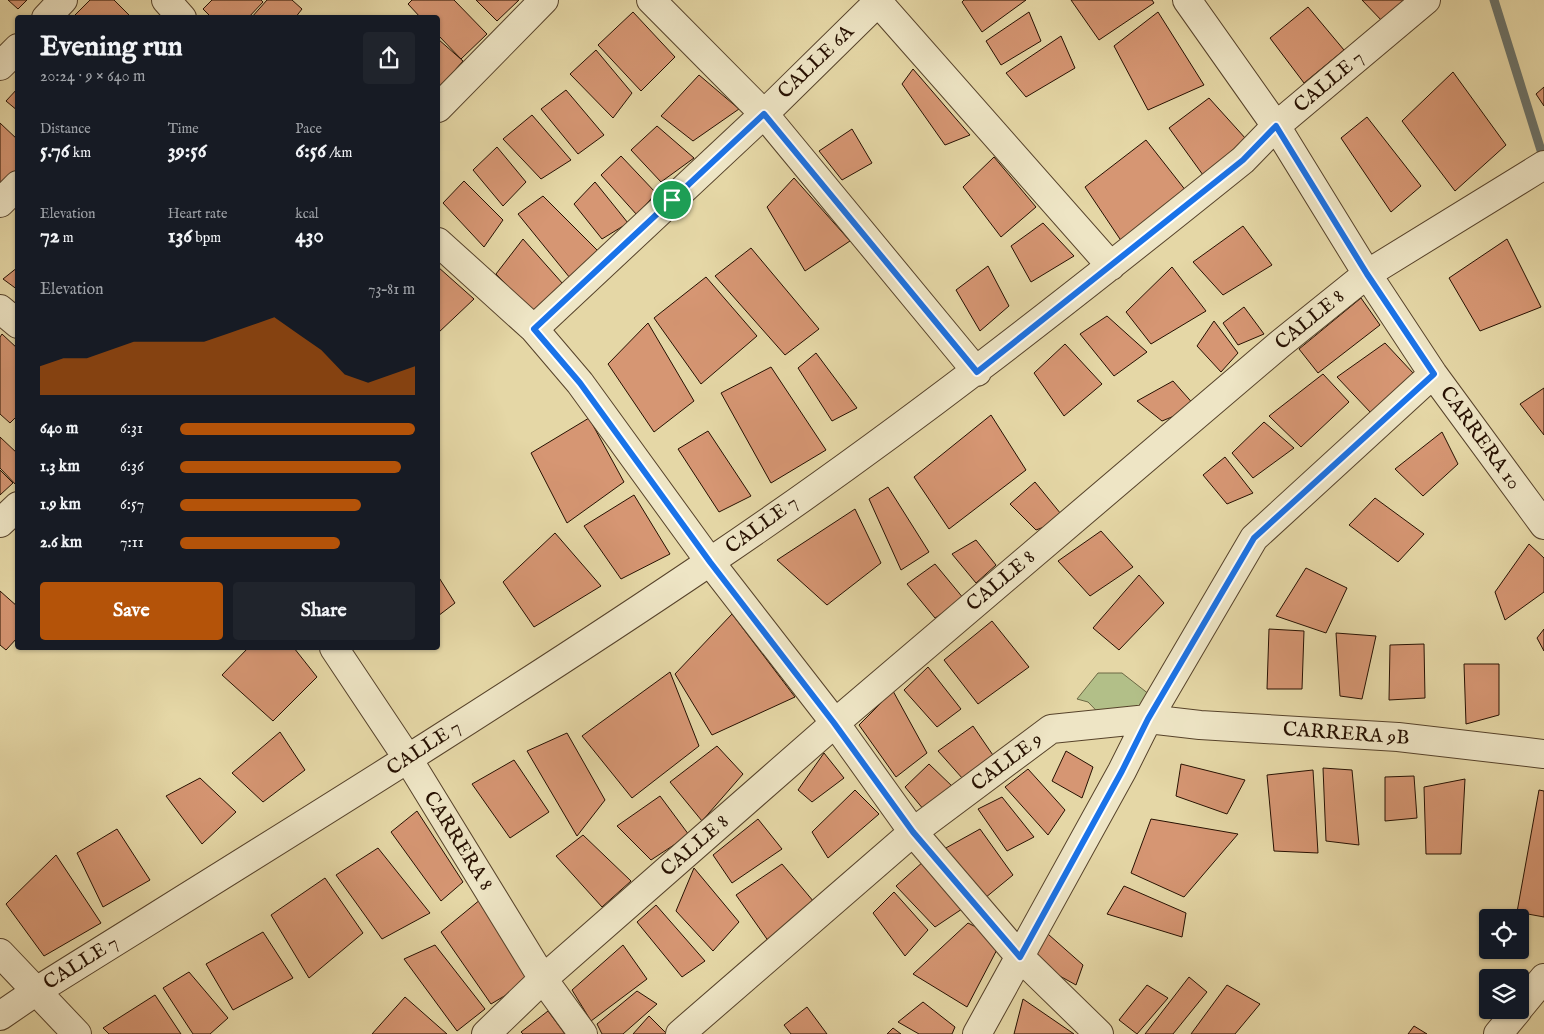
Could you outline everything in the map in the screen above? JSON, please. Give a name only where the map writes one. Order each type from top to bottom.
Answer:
[{"type":"street","points":[[49,15],[63,0]]},
{"type":"street","points":[[440,106],[544,0]]},
{"type":"street","points":[[651,0],[764,114],[977,372]]},
{"type":"street","name":"CARRERA 10","points":[[1187,0],[1276,126],[1367,274],[1434,374],[1544,525]]},
{"type":"street","name":"CALLE 7","points":[[0,1016],[38,990],[408,759],[710,562],[977,372],[1243,160],[1276,126],[1426,0]]},
{"type":"street","points":[[878,1],[1111,266]]},
{"type":"street","name":"CALLE 6A","points":[[534,329],[764,114],[878,1]]},
{"type":"street","points":[[0,66],[15,51]]},
{"type":"street","name":"CALLE 8","points":[[486,1034],[543,979],[834,723],[1273,350],[1367,274],[1544,165]]},
{"type":"street","points":[[0,204],[15,189]]},
{"type":"street","points":[[440,244],[534,329],[580,383],[710,562],[834,723],[913,832],[1020,957],[1100,1034]]},
{"type":"street","points":[[0,309],[15,322]]},
{"type":"street","points":[[977,1034],[1122,771],[1148,719],[1254,538],[1434,374]]},
{"type":"street","points":[[0,523],[15,509]]},
{"type":"street","name":"CARRERA 8","points":[[335,650],[408,759],[543,979],[583,1034]]},
{"type":"street","name":"CARRERA 9B","points":[[1148,719],[1200,725],[1398,737],[1544,754]]},
{"type":"street","name":"CALLE 9","points":[[680,1034],[913,832],[1051,729],[1148,719]]},
{"type":"street","points":[[0,952],[38,990],[77,1034]]},
{"type":"street","points":[[1529,997],[1544,978]]},
{"type":"street","points":[[1498,1034],[1511,1019]]},
{"type":"green space","points":[[1098,673],[1122,673],[1159,702],[1122,737],[1088,702],[1077,699]]},
{"type":"building","points":[[8,0],[27,0],[18,9]]},
{"type":"building","points":[[90,0],[114,0],[129,15],[75,15]]},
{"type":"building","points":[[212,0],[261,0],[263,2],[251,15],[209,15],[203,9]]},
{"type":"building","points":[[267,0],[292,0],[302,9],[297,15],[254,15]]},
{"type":"building","points":[[412,0],[454,0],[487,34],[461,59],[440,37],[440,15],[418,15],[408,4]]},
{"type":"building","points":[[476,0],[519,0],[497,21]]},
{"type":"building","points":[[964,0],[1026,0],[982,32],[962,2]]},
{"type":"building","points":[[1071,0],[1152,0],[1154,3],[1099,40]]},
{"type":"building","points":[[1362,0],[1408,0],[1383,22]]},
{"type":"building","points":[[1308,7],[1344,50],[1304,83],[1270,38]]},
{"type":"building","points":[[633,12],[675,57],[641,91],[598,45]]},
{"type":"building","points":[[1029,12],[1041,41],[1001,65],[986,41]]},
{"type":"building","points":[[1158,12],[1204,85],[1148,110],[1114,46]]},
{"type":"building","points":[[1061,36],[1075,68],[1026,97],[1006,73]]},
{"type":"building","points":[[440,41],[463,61],[440,87]]},
{"type":"building","points":[[596,50],[632,93],[613,118],[570,74]]},
{"type":"building","points":[[913,69],[970,135],[945,145],[902,84]]},
{"type":"building","points":[[1453,72],[1506,145],[1455,191],[1402,121]]},
{"type":"building","points":[[699,75],[739,109],[693,141],[661,116]]},
{"type":"building","points":[[1544,87],[1544,106],[1536,94]]},
{"type":"building","points":[[566,90],[604,135],[578,154],[541,109]]},
{"type":"building","points":[[15,91],[15,108],[6,101]]},
{"type":"building","points":[[1209,98],[1246,139],[1203,175],[1169,128]]},
{"type":"building","points":[[532,115],[571,160],[541,179],[503,139]]},
{"type":"building","points":[[1367,117],[1421,186],[1391,212],[1341,138]]},
{"type":"building","points":[[0,123],[15,137],[15,172],[2,184],[0,183]]},
{"type":"building","points":[[657,126],[694,158],[661,182],[631,150]]},
{"type":"building","points":[[852,129],[872,163],[842,180],[819,151]]},
{"type":"building","points":[[1146,140],[1190,196],[1122,242],[1085,187]]},
{"type":"building","points":[[497,147],[526,182],[503,206],[473,170]]},
{"type":"building","points":[[621,156],[656,193],[637,215],[601,175]]},
{"type":"building","points":[[994,157],[1036,207],[1001,237],[963,187]]},
{"type":"building","points":[[794,178],[850,241],[805,271],[767,207]]},
{"type":"building","points":[[464,181],[503,220],[484,247],[443,203]]},
{"type":"building","points":[[595,182],[628,223],[602,239],[574,204]]},
{"type":"building","points":[[543,196],[601,254],[570,278],[518,214]]},
{"type":"building","points":[[1043,223],[1074,256],[1031,282],[1011,246]]},
{"type":"building","points":[[1243,226],[1272,265],[1223,295],[1193,262]]},
{"type":"building","points":[[523,239],[563,284],[536,314],[496,274]]},
{"type":"building","points":[[1507,239],[1541,307],[1480,331],[1449,278]]},
{"type":"building","points":[[751,248],[819,329],[785,355],[715,276]]},
{"type":"building","points":[[988,266],[1009,306],[980,331],[956,290]]},
{"type":"building","points":[[1172,267],[1206,311],[1151,344],[1126,312]]},
{"type":"building","points":[[15,269],[15,288],[3,279]]},
{"type":"building","points":[[440,269],[474,299],[440,331]]},
{"type":"building","points":[[706,277],[757,336],[701,384],[654,318]]},
{"type":"building","points":[[1361,298],[1380,325],[1318,373],[1299,349]]},
{"type":"building","points":[[1244,307],[1264,334],[1238,345],[1223,323]]},
{"type":"building","points":[[1107,316],[1147,352],[1114,376],[1080,334]]},
{"type":"building","points":[[1214,321],[1238,353],[1221,372],[1197,346]]},
{"type":"building","points":[[648,323],[694,401],[654,432],[608,364]]},
{"type":"building","points":[[2,334],[15,346],[15,418],[10,423],[0,414],[0,337]]},
{"type":"building","points":[[1385,343],[1414,374],[1371,413],[1337,377]]},
{"type":"building","points":[[1065,344],[1102,384],[1064,416],[1034,373]]},
{"type":"building","points":[[816,353],[857,408],[832,421],[798,368]]},
{"type":"building","points":[[771,367],[826,450],[771,483],[721,393]]},
{"type":"building","points":[[1323,374],[1349,402],[1301,447],[1269,416]]},
{"type":"building","points":[[1173,381],[1196,407],[1162,421],[1137,401]]},
{"type":"building","points":[[1544,388],[1544,435],[1520,404]]},
{"type":"building","points":[[991,415],[1026,470],[949,529],[914,477]]},
{"type":"building","points":[[589,418],[624,482],[567,523],[531,453]]},
{"type":"building","points":[[1264,422],[1294,448],[1253,478],[1232,453]]},
{"type":"building","points":[[708,431],[751,496],[719,512],[678,449]]},
{"type":"building","points":[[1442,432],[1458,464],[1423,496],[1395,469]]},
{"type":"building","points":[[0,437],[15,451],[15,484],[0,468]]},
{"type":"building","points":[[1225,457],[1253,493],[1227,504],[1203,475]]},
{"type":"building","points":[[0,470],[13,483],[0,495]]},
{"type":"building","points":[[1035,482],[1065,519],[1036,530],[1010,504]]},
{"type":"building","points":[[888,487],[929,552],[901,570],[869,499]]},
{"type":"building","points":[[634,495],[670,554],[621,579],[584,526]]},
{"type":"building","points":[[1375,498],[1424,534],[1398,562],[1349,525]]},
{"type":"building","points":[[855,509],[881,563],[827,605],[777,560]]},
{"type":"building","points":[[1101,531],[1133,567],[1090,596],[1058,561]]},
{"type":"building","points":[[555,533],[601,586],[534,627],[503,582]]},
{"type":"building","points":[[976,540],[996,565],[976,583],[952,554]]},
{"type":"building","points":[[1529,544],[1544,558],[1544,592],[1505,620],[1495,592]]},
{"type":"building","points":[[935,564],[964,599],[935,618],[907,584]]},
{"type":"building","points":[[1306,568],[1347,588],[1326,633],[1276,616]]},
{"type":"building","points":[[1139,575],[1164,603],[1119,650],[1093,628]]},
{"type":"building","points":[[440,579],[455,603],[440,614]]},
{"type":"building","points":[[0,591],[15,604],[15,640],[6,650],[0,645]]},
{"type":"building","points":[[732,614],[795,697],[712,735],[675,674]]},
{"type":"building","points":[[992,621],[1029,667],[978,704],[944,660]]},
{"type":"building","points":[[1269,629],[1304,631],[1302,689],[1267,689]]},
{"type":"building","points":[[1544,629],[1544,651],[1537,638]]},
{"type":"building","points":[[1336,633],[1376,636],[1362,699],[1340,696]]},
{"type":"building","points":[[1424,644],[1425,698],[1389,700],[1390,645]]},
{"type":"building","points":[[246,650],[296,650],[317,677],[273,721],[222,675]]},
{"type":"building","points":[[1464,664],[1499,664],[1499,715],[1466,724]]},
{"type":"building","points":[[928,667],[961,709],[937,727],[904,690]]},
{"type":"building","points":[[670,672],[699,746],[632,798],[582,736]]},
{"type":"building","points":[[893,691],[927,753],[896,777],[859,725]]},
{"type":"building","points":[[973,726],[997,761],[963,779],[938,751]]},
{"type":"building","points":[[280,732],[305,770],[263,802],[232,773]]},
{"type":"building","points":[[567,733],[605,800],[577,836],[527,751]]},
{"type":"building","points":[[717,746],[743,774],[702,821],[670,782]]},
{"type":"building","points":[[1066,751],[1093,767],[1082,798],[1052,781]]},
{"type":"building","points":[[824,753],[844,778],[812,802],[798,790]]},
{"type":"building","points":[[514,760],[549,812],[510,838],[472,784]]},
{"type":"building","points":[[929,764],[954,788],[924,810],[905,787]]},
{"type":"building","points":[[1181,764],[1245,780],[1227,814],[1176,796]]},
{"type":"building","points":[[1323,768],[1352,770],[1359,845],[1326,841]]},
{"type":"building","points":[[1028,769],[1065,810],[1048,835],[1005,787]]},
{"type":"building","points":[[1313,770],[1318,853],[1274,851],[1267,775]]},
{"type":"building","points":[[1414,776],[1417,818],[1385,821],[1385,777]]},
{"type":"building","points":[[200,778],[236,812],[202,844],[166,796]]},
{"type":"building","points":[[1465,779],[1461,854],[1426,854],[1424,787]]},
{"type":"building","points":[[855,790],[879,814],[828,858],[812,832]]},
{"type":"building","points":[[1539,790],[1544,791],[1544,917],[1529,914],[1529,909],[1518,909]]},
{"type":"building","points":[[660,796],[689,835],[651,860],[617,826]]},
{"type":"building","points":[[1002,797],[1034,837],[1007,851],[978,809]]},
{"type":"building","points":[[417,811],[463,882],[441,901],[391,832]]},
{"type":"building","points":[[758,819],[782,849],[732,883],[713,855]]},
{"type":"building","points":[[1151,819],[1238,834],[1184,897],[1131,873]]},
{"type":"building","points":[[117,829],[150,880],[103,907],[77,853]]},
{"type":"building","points":[[980,829],[1013,875],[985,898],[944,849]]},
{"type":"building","points":[[583,835],[631,881],[602,907],[556,856]]},
{"type":"building","points":[[378,848],[430,913],[382,939],[336,875]]},
{"type":"building","points":[[56,855],[101,923],[44,956],[6,904]]},
{"type":"building","points":[[924,861],[965,907],[935,927],[896,886]]},
{"type":"building","points":[[782,864],[814,902],[769,942],[736,895]]},
{"type":"building","points":[[694,868],[739,922],[713,951],[676,911]]},
{"type":"building","points":[[325,878],[363,933],[309,978],[271,915]]},
{"type":"building","points":[[1124,886],[1186,913],[1182,937],[1107,914]]},
{"type":"building","points":[[894,892],[928,930],[905,956],[873,913]]},
{"type":"building","points":[[481,899],[533,979],[491,1004],[441,932]]},
{"type":"building","points":[[656,905],[705,961],[682,977],[637,922]]},
{"type":"building","points":[[968,923],[1002,940],[967,1007],[913,974]]},
{"type":"building","points":[[1040,927],[1083,965],[1076,985],[1022,955]]},
{"type":"building","points":[[263,932],[293,978],[233,1010],[206,964]]},
{"type":"building","points":[[435,945],[485,1009],[457,1031],[404,959]]},
{"type":"building","points":[[623,945],[647,979],[591,1021],[572,990]]},
{"type":"building","points":[[189,972],[228,1018],[210,1034],[193,1034],[163,988]]},
{"type":"building","points":[[1189,977],[1207,992],[1173,1034],[1145,1034]]},
{"type":"building","points":[[1147,985],[1168,998],[1137,1034],[1119,1020]]},
{"type":"building","points":[[1227,985],[1260,1004],[1235,1034],[1191,1034]]},
{"type":"building","points":[[637,991],[657,1004],[623,1034],[602,1034],[597,1024]]},
{"type":"building","points":[[155,995],[181,1034],[109,1034],[103,1028]]},
{"type":"building","points":[[405,997],[447,1034],[372,1034]]},
{"type":"building","points":[[1023,999],[1074,1034],[1014,1034]]},
{"type":"building","points":[[923,1002],[955,1027],[952,1034],[919,1034],[898,1022]]},
{"type":"building","points":[[807,1007],[827,1034],[791,1034],[784,1025]]},
{"type":"building","points":[[548,1011],[565,1034],[523,1034],[521,1032]]},
{"type":"building","points":[[649,1016],[667,1034],[633,1034]]},
{"type":"building","points":[[1414,1026],[1427,1034],[1408,1034]]},
{"type":"building","points":[[893,1028],[901,1034],[887,1034]]},
{"type":"waterway","points":[[1494,0],[1544,160]]},
{"type":"route","points":[[764,114],[977,372],[1243,160],[1276,126],[1367,274],[1434,374],[1254,538],[1148,719],[1122,771],[1020,957],[913,832],[834,723],[710,562],[580,383],[534,329],[672,200],[764,114]]}]
